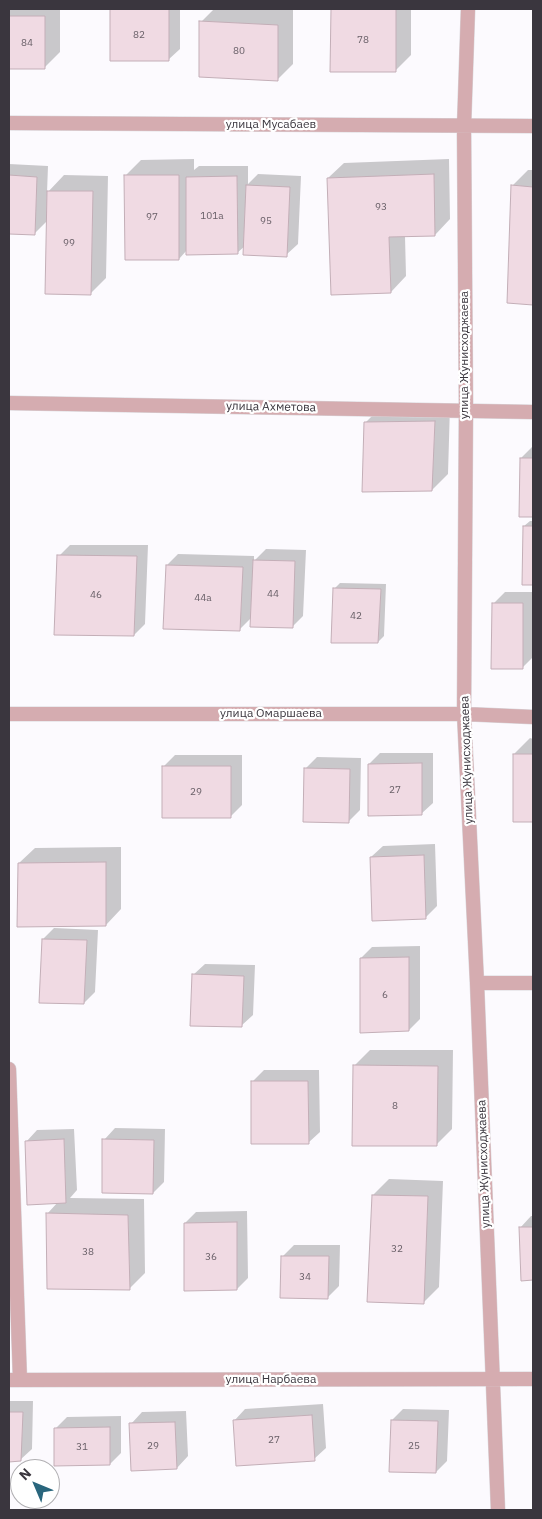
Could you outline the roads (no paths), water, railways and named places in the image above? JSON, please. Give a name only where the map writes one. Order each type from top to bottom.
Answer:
[{"type":"street","name":"улица Жунисходжаева","points":[[468,9],[464,126],[466,410],[464,714],[477,983],[498,1510]]},
{"type":"street","name":"улица Мусабаев","points":[[9,123],[533,126]]},
{"type":"street","name":"улица Ахметова","points":[[9,403],[533,412]]},
{"type":"street","name":"улица Омаршаева","points":[[9,714],[464,714],[533,717]]},
{"type":"street","points":[[477,983],[533,983]]},
{"type":"street","points":[[9,1069],[14,1380]]},
{"type":"street","name":"улица Нарбаева","points":[[14,1380],[533,1378]]}]
